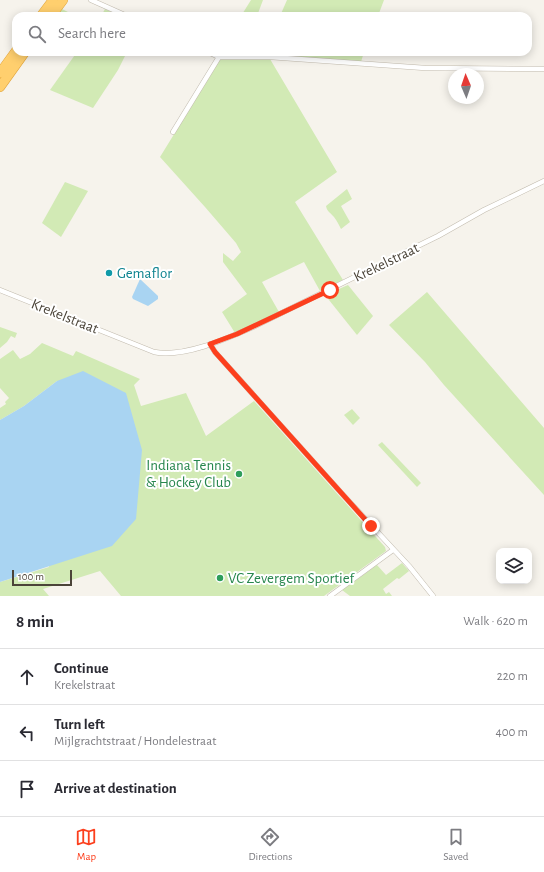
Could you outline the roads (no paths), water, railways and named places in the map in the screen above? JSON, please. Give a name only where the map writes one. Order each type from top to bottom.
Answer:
[{"type":"highway","points":[[44,12],[53,0]]},
{"type":"highway","points":[[54,12],[63,0]]},
{"type":"highway","points":[[0,73],[12,56]]},
{"type":"highway","points":[[0,87],[22,56]]},
{"type":"street","points":[[91,0],[118,12]]},
{"type":"street","points":[[173,132],[219,57],[270,57],[441,69],[544,69]]},
{"type":"street","name":"Krekelstraat","points":[[0,290],[154,352],[164,354],[180,352],[229,338],[248,330],[438,236],[484,210],[544,181]]},
{"type":"street","points":[[210,344],[215,352],[418,577],[433,596]]},
{"type":"street","points":[[330,596],[393,550]]},
{"type":"water","points":[[140,279],[158,296],[158,299],[148,306],[133,299],[132,297]]},
{"type":"water","points":[[83,371],[126,393],[142,450],[136,519],[112,546],[0,582],[0,420],[24,406],[57,381]]},
{"type":"place","name":"Gemaflor","points":[[109,273]]},
{"type":"place","name":"Indiana Tennis & Hockey Club","points":[[239,474]]},
{"type":"place","name":"VC Zevergem Sportief","points":[[220,578]]}]
